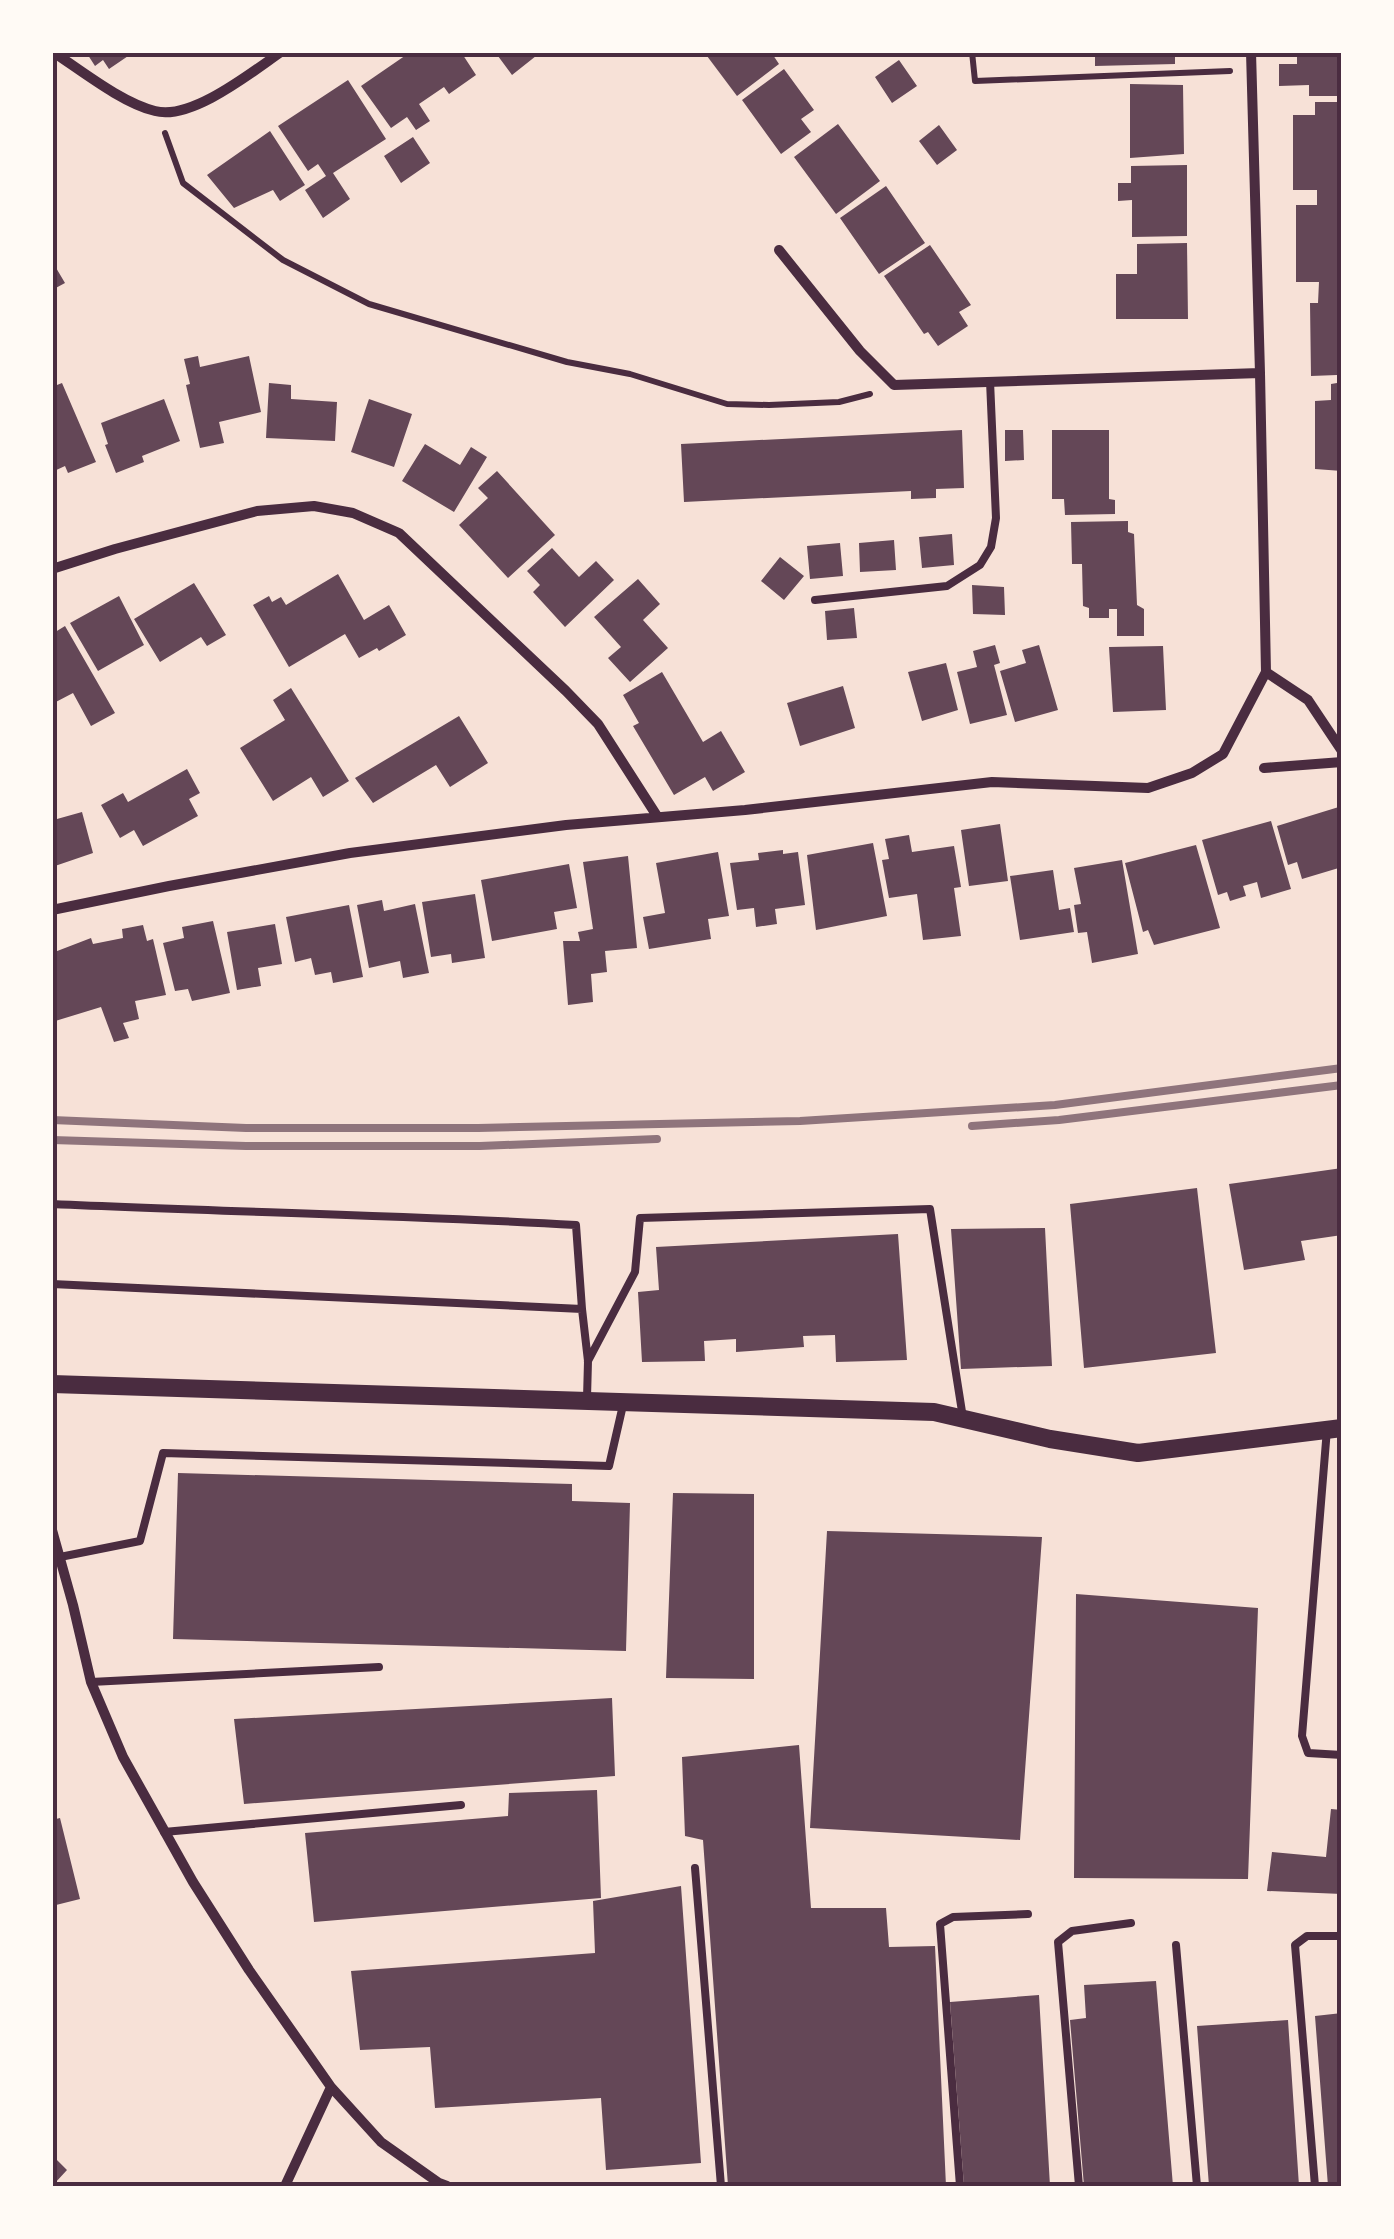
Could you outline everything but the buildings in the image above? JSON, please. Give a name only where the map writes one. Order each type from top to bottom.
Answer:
[{"type":"street","points":[[53,52],[117,94],[158,113],[192,107],[214,98],[280,52]]},
{"type":"street","points":[[52,910],[350,854],[566,825],[745,810],[992,782],[1148,788],[1192,774],[1224,754],[1266,672],[1250,52]]},
{"type":"street","points":[[779,250],[860,351],[894,384],[1260,372]]},
{"type":"street","points":[[52,569],[256,511],[314,506],[353,513],[399,533],[566,692],[598,724],[657,816]]},
{"type":"street","points":[[1266,672],[1308,700],[1342,752]]},
{"type":"street","points":[[1264,768],[1342,762]]},
{"type":"street","points":[[52,1384],[934,1412],[1050,1439],[1138,1453],[1334,1428]]},
{"type":"street","points":[[52,1530],[91,1682],[123,1757],[193,1882],[331,2087],[381,2142],[447,2186]]},
{"type":"street","points":[[285,2186],[331,2087]]},
{"type":"lane","points":[[815,600],[947,586],[980,565],[991,547],[996,518],[990,381]]},
{"type":"lane","points":[[52,1204],[576,1224],[588,1361],[587,1402]]},
{"type":"lane","points":[[588,1361],[635,1272],[640,1218],[930,1208],[964,1418]]},
{"type":"lane","points":[[52,1284],[582,1309]]},
{"type":"lane","points":[[60,1557],[140,1541],[163,1454],[609,1466],[623,1403]]},
{"type":"lane","points":[[1334,1428],[1324,1469],[1302,1736],[1308,1753],[1342,1755]]},
{"type":"lane","points":[[91,1682],[378,1666]]},
{"type":"lane","points":[[164,1832],[461,1805]]},
{"type":"lane","points":[[695,1868],[720,2186]]},
{"type":"lane","points":[[960,2186],[940,1924],[953,1917],[1028,1914]]},
{"type":"lane","points":[[1078,2186],[1058,1942],[1072,1931],[1131,1923]]},
{"type":"lane","points":[[1315,2186],[1295,1945],[1307,1936],[1342,1936]]},
{"type":"lane","points":[[1176,1946],[1197,2186]]},
{"type":"path","points":[[972,52],[975,80],[1251,70]]},
{"type":"path","points":[[158,113],[184,183],[283,260],[369,304],[727,404],[839,402],[894,384]]},
{"type":"railway","points":[[52,1120],[246,1128],[800,1121],[1055,1105],[1342,1068]]},
{"type":"railway","points":[[972,1126],[1059,1120],[1342,1085]]},
{"type":"railway","points":[[52,1140],[246,1146],[480,1146],[657,1139]]}]
